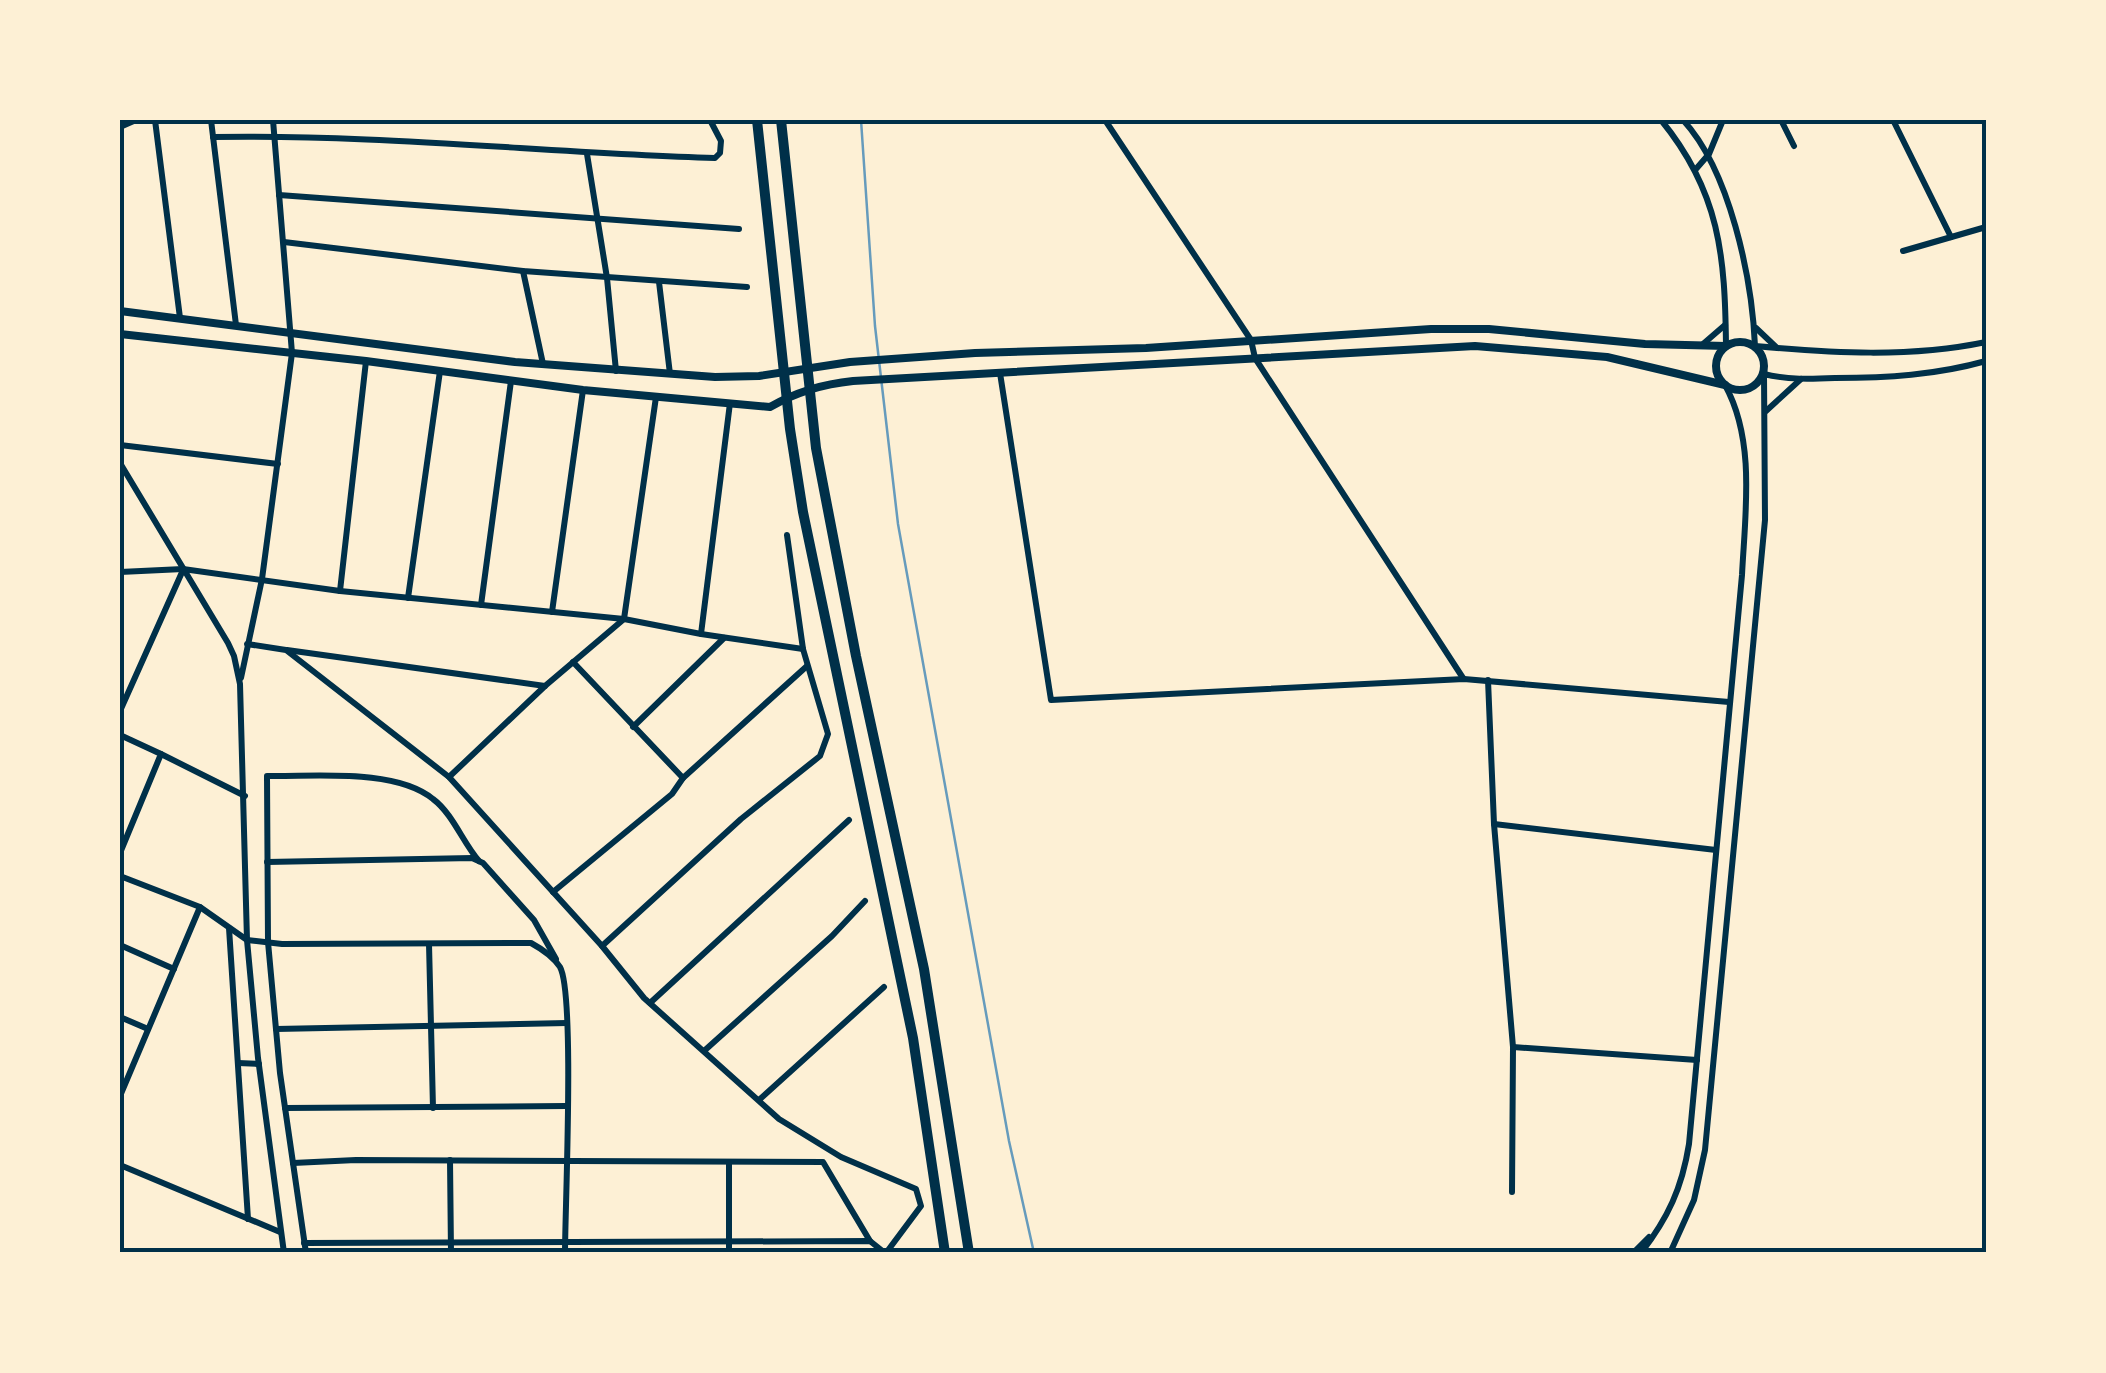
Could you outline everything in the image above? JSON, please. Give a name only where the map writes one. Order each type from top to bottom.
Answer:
[{"type":"highway","points":[[757,120],[803,512],[913,1038],[945,1253]]},
{"type":"highway","points":[[781,120],[816,448],[924,970],[970,1253]]},
{"type":"street","points":[[120,127],[136,120]]},
{"type":"street","points":[[154,120],[180,318]]},
{"type":"street","points":[[210,120],[236,325]]},
{"type":"street","points":[[240,684],[262,579],[292,353],[273,120]]},
{"type":"street","points":[[213,138],[274,136],[715,158],[720,153],[721,141],[710,120]]},
{"type":"street","points":[[1105,120],[1252,340],[1255,358],[1464,679]]},
{"type":"street","points":[[1641,1253],[1664,1222],[1684,1177],[1746,492],[1740,430],[1716,366],[1726,346],[1720,248],[1704,186],[1661,120]]},
{"type":"street","points":[[1670,1253],[1694,1200],[1705,1150],[1765,520],[1764,362],[1755,346],[1723,185],[1709,154],[1683,120]]},
{"type":"street","points":[[1696,169],[1709,154],[1723,120]]},
{"type":"street","points":[[1781,120],[1794,146]]},
{"type":"street","points":[[1892,120],[1951,237]]},
{"type":"street","points":[[587,154],[616,371]]},
{"type":"street","points":[[279,196],[739,229]]},
{"type":"street","points":[[1904,251],[1986,228]]},
{"type":"street","points":[[284,242],[523,271],[747,286]]},
{"type":"street","points":[[523,271],[543,364]]},
{"type":"street","points":[[659,282],[670,374]]},
{"type":"street","points":[[120,311],[543,364],[715,377],[975,353],[1489,329],[1645,344],[1726,346],[1740,341],[1755,346],[1846,353],[1907,352],[1986,342]]},
{"type":"street","points":[[1703,344],[1726,324]]},
{"type":"street","points":[[1754,327],[1776,348]]},
{"type":"street","points":[[120,334],[583,390],[770,407],[826,384],[853,381],[1475,346],[1607,357],[1748,390],[1764,374]]},
{"type":"street","points":[[340,591],[366,361]]},
{"type":"street","points":[[1764,374],[1893,378],[1986,361]]},
{"type":"street","points":[[408,598],[440,372]]},
{"type":"street","points":[[1000,373],[1051,700],[1464,679],[1729,702]]},
{"type":"street","points":[[1765,412],[1801,378]]},
{"type":"street","points":[[480,605],[512,381]]},
{"type":"street","points":[[552,612],[583,390]]},
{"type":"street","points":[[449,777],[545,686],[624,619],[656,397]]},
{"type":"street","points":[[701,634],[730,403]]},
{"type":"street","points":[[120,446],[278,464]]},
{"type":"street","points":[[120,463],[234,656],[240,684],[247,940],[284,1253]]},
{"type":"street","points":[[602,946],[741,819],[820,756],[828,734],[803,649],[787,535]]},
{"type":"street","points":[[120,711],[183,569]]},
{"type":"street","points":[[120,572],[183,569],[340,591],[624,619],[803,649]]},
{"type":"street","points":[[633,727],[724,638]]},
{"type":"street","points":[[234,656],[246,648],[286,650],[545,686]]},
{"type":"street","points":[[286,650],[449,777],[650,1003],[779,1118],[842,1157],[916,1189],[921,1206],[886,1253],[870,1241],[823,1162],[292,1163]]},
{"type":"street","points":[[572,662],[683,778]]},
{"type":"street","points":[[553,892],[672,794],[683,778],[807,666]]},
{"type":"street","points":[[1488,680],[1494,824],[1514,1047],[1512,1192]]},
{"type":"street","points":[[120,735],[245,796]]},
{"type":"street","points":[[120,853],[161,754]]},
{"type":"street","points":[[306,1253],[285,1108],[268,942],[267,776],[389,780],[434,799],[479,861],[534,920],[562,970],[567,1023],[565,1248]]},
{"type":"street","points":[[650,1003],[850,820]]},
{"type":"street","points":[[1494,824],[1716,850]]},
{"type":"street","points":[[267,862],[472,858],[479,861]]},
{"type":"street","points":[[120,876],[200,907],[247,940],[530,943],[544,950],[562,970]]},
{"type":"street","points":[[704,1051],[832,936],[865,901]]},
{"type":"street","points":[[121,1093],[200,907]]},
{"type":"street","points":[[229,928],[248,1219]]},
{"type":"street","points":[[429,944],[432,1108]]},
{"type":"street","points":[[120,946],[174,969]]},
{"type":"street","points":[[759,1100],[884,987]]},
{"type":"street","points":[[120,1017],[148,1029]]},
{"type":"street","points":[[276,1029],[567,1023]]},
{"type":"street","points":[[1514,1047],[1696,1060]]},
{"type":"street","points":[[238,1063],[259,1064]]},
{"type":"street","points":[[285,1108],[566,1106]]},
{"type":"street","points":[[450,1160],[451,1253]]},
{"type":"street","points":[[729,1163],[729,1253]]},
{"type":"street","points":[[120,1165],[281,1232]]},
{"type":"street","points":[[1633,1253],[1664,1222]]},
{"type":"street","points":[[304,1244],[451,1242],[565,1248],[729,1241],[870,1241]]},
{"type":"waterway","points":[[861,120],[875,326],[898,524],[1009,1141],[1034,1253]]}]
